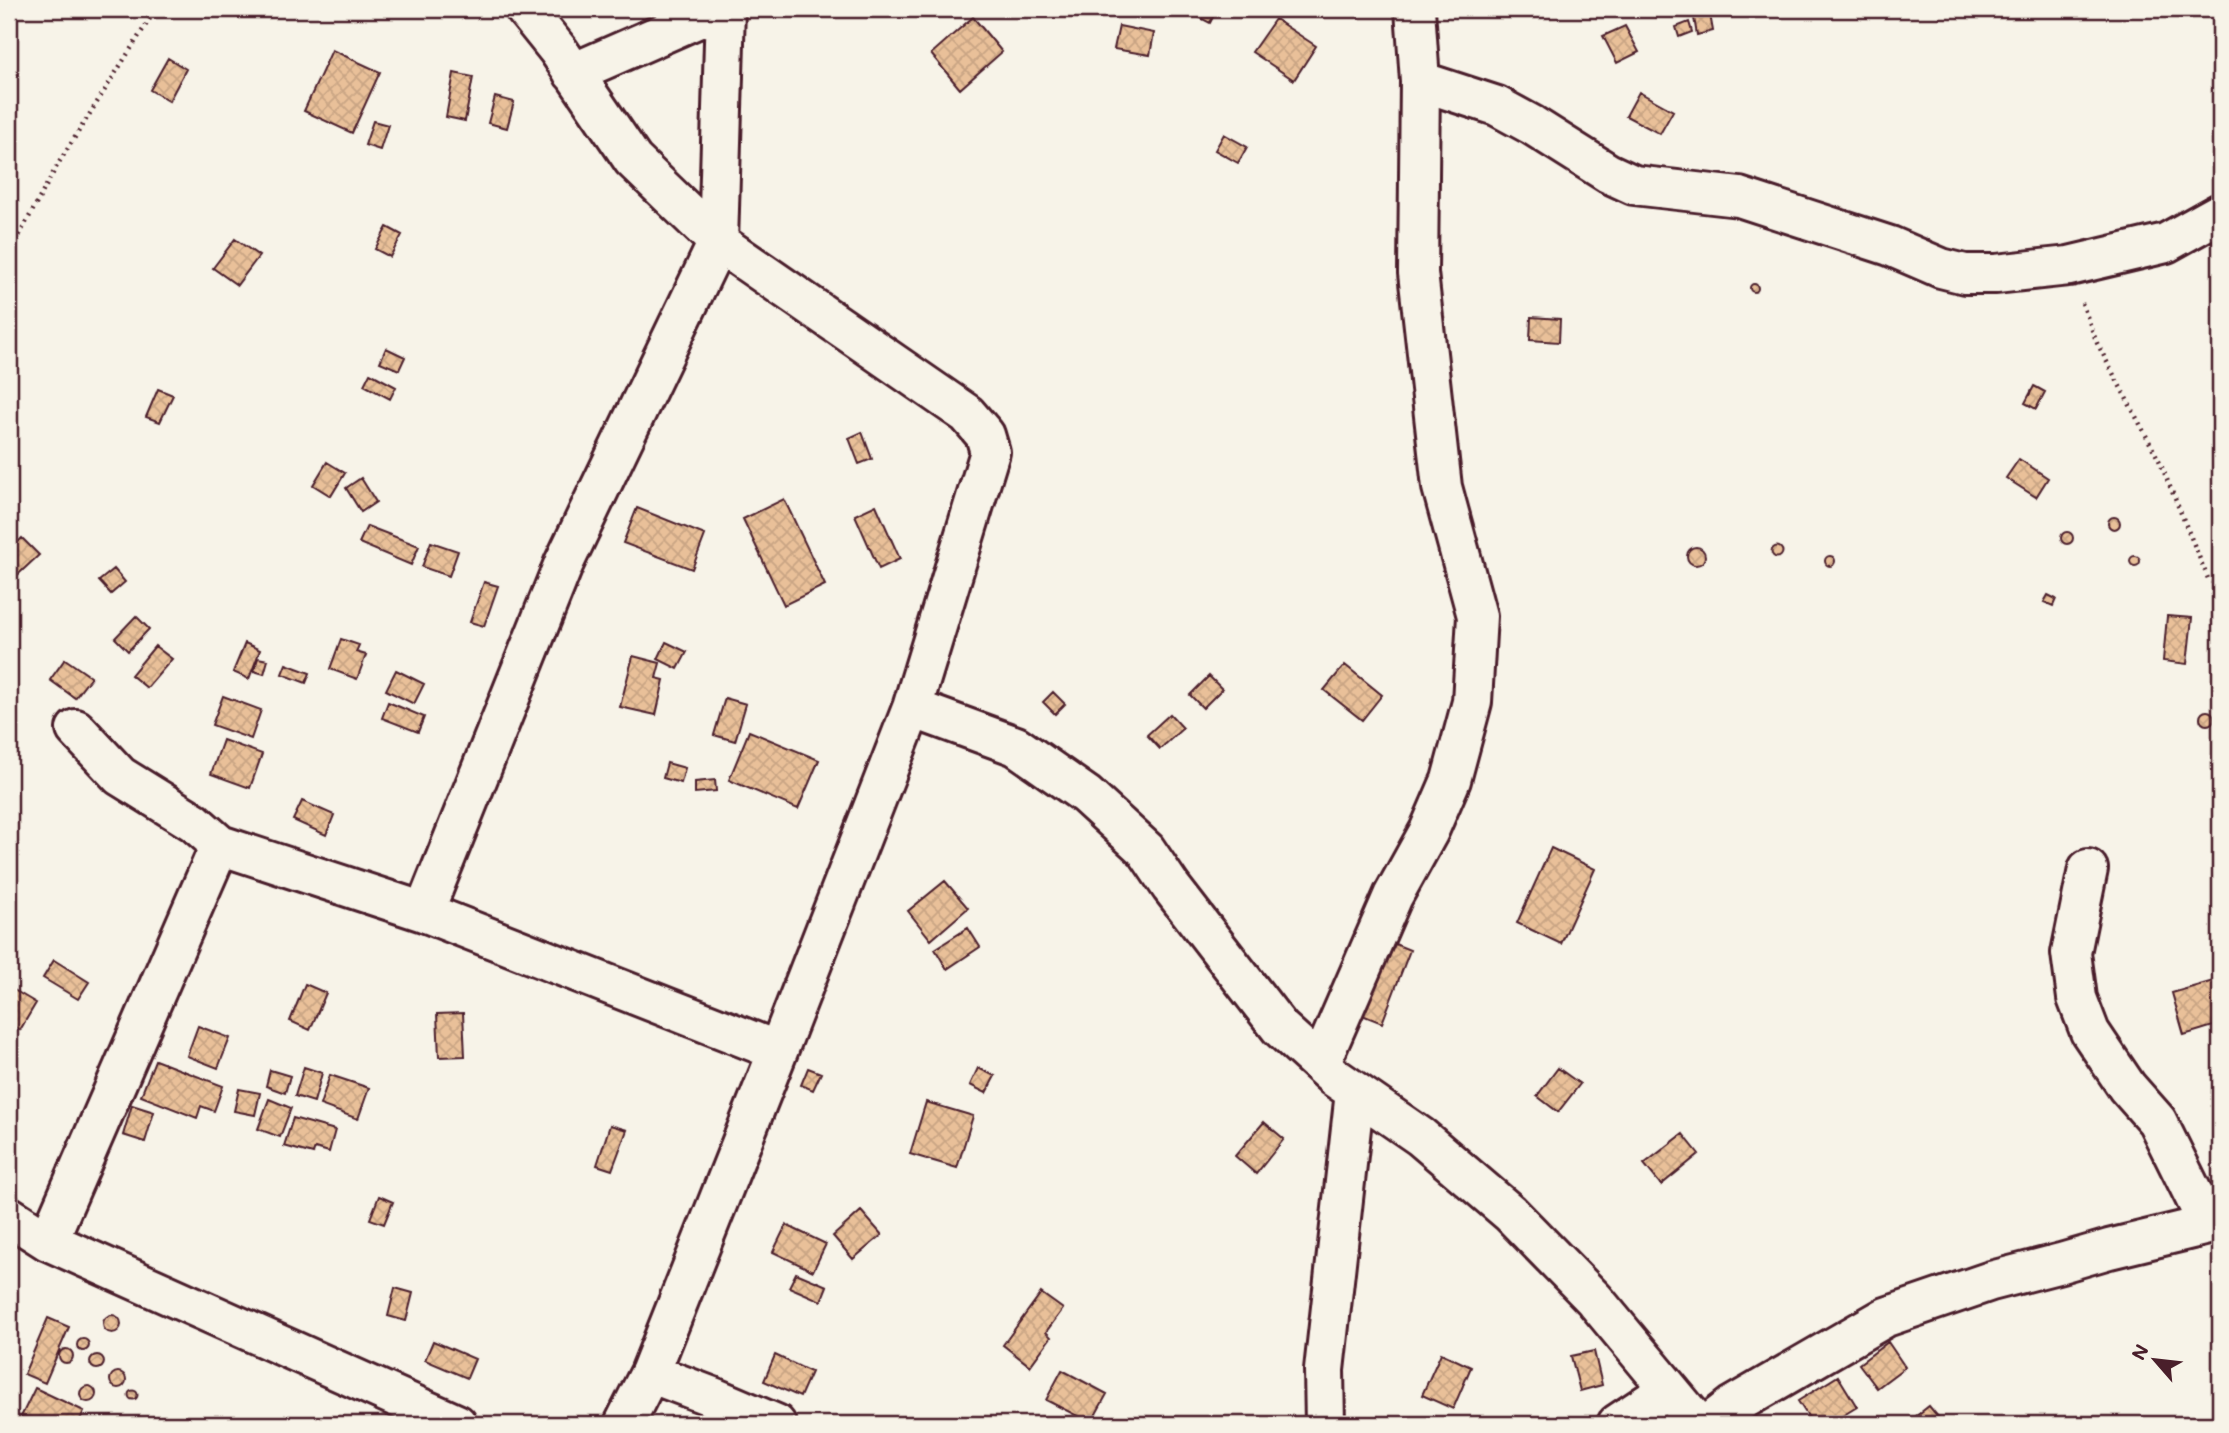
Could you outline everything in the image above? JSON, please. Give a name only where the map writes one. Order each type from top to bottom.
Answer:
[{"type":"street","points":[[525,9],[633,160],[718,242],[967,414],[985,435],[990,452],[912,708],[650,1373],[624,1424]]},
{"type":"street","points":[[573,73],[719,9]]},
{"type":"street","points":[[424,912],[564,563],[718,242],[725,9]]},
{"type":"street","points":[[1320,1064],[1393,896],[1429,831],[1451,780],[1472,702],[1477,616],[1442,487],[1418,273],[1420,82],[1415,9]]},
{"type":"street","points":[[1420,82],[1497,106],[1608,173],[1634,185],[1739,197],[1890,246],[1941,268],[1965,274],[1996,274],[2069,266],[2166,243],[2220,214]]},
{"type":"street","points":[[912,708],[1016,747],[1086,795],[1146,850],[1171,887],[1280,1028],[1334,1077],[1421,1137],[1510,1213],[1594,1299],[1698,1424]]},
{"type":"street","points":[[76,729],[120,776],[194,822],[220,845],[424,912],[778,1051]]},
{"type":"street","points":[[48,1241],[220,845]]},
{"type":"street","points":[[1709,1424],[1732,1406],[1886,1317],[1991,1281],[2214,1223],[2157,1121],[2127,1087],[2090,1032],[2077,998],[2071,953],[2088,869]]},
{"type":"street","points":[[1325,1424],[1324,1370],[1355,1092]]},
{"type":"street","points":[[9,1216],[48,1241],[457,1424]]},
{"type":"street","points":[[650,1373],[713,1396],[776,1424]]},
{"type":"street","points":[[1617,1424],[1668,1390]]},
{"type":"path","points":[[9,254],[58,164],[156,9]]},
{"type":"path","points":[[2069,266],[2097,343],[2159,460],[2209,581],[2220,584]]},
{"type":"building","points":[[1193,9],[1217,9],[1210,23],[1191,13]]},
{"type":"building","points":[[1709,9],[1713,31],[1697,35],[1693,12]]},
{"type":"building","points":[[973,17],[1002,52],[960,89],[931,54]]},
{"type":"building","points":[[1275,19],[1316,46],[1294,80],[1252,52]]},
{"type":"building","points":[[1689,22],[1692,32],[1679,37],[1676,27]]},
{"type":"building","points":[[1119,26],[1154,33],[1150,55],[1114,49]]},
{"type":"building","points":[[1625,26],[1639,52],[1617,63],[1603,36]]},
{"type":"building","points":[[332,50],[380,72],[352,133],[304,111]]},
{"type":"building","points":[[168,58],[186,69],[169,101],[150,90]]},
{"type":"building","points":[[454,73],[473,77],[465,121],[446,117]]},
{"type":"building","points":[[1639,92],[1673,111],[1660,134],[1626,116]]},
{"type":"building","points":[[495,97],[514,102],[507,128],[488,123]]},
{"type":"building","points":[[373,121],[388,125],[380,150],[365,145]]},
{"type":"building","points":[[1224,134],[1247,147],[1238,163],[1215,150]]},
{"type":"building","points":[[387,227],[402,235],[390,257],[375,249]]},
{"type":"building","points":[[235,239],[259,256],[237,285],[213,268]]},
{"type":"building","points":[[1754,284],[1758,288],[1754,292],[1750,288]]},
{"type":"building","points":[[1531,317],[1560,319],[1559,342],[1530,340]]},
{"type":"building","points":[[386,348],[405,357],[399,370],[380,362]]},
{"type":"building","points":[[370,373],[396,387],[390,399],[364,385]]},
{"type":"building","points":[[2034,386],[2045,392],[2036,409],[2025,403]]},
{"type":"building","points":[[158,389],[173,395],[160,422],[146,417]]},
{"type":"building","points":[[862,432],[872,459],[859,464],[849,438]]},
{"type":"building","points":[[2019,459],[2048,478],[2036,497],[2006,478]]},
{"type":"building","points":[[327,462],[345,473],[331,496],[313,485]]},
{"type":"building","points":[[361,478],[376,502],[361,512],[346,488]]},
{"type":"building","points":[[784,499],[825,585],[784,605],[743,519]]},
{"type":"building","points":[[876,505],[900,559],[879,569],[855,515]]},
{"type":"building","points":[[637,508],[705,535],[692,569],[623,543]]},
{"type":"building","points":[[2114,517],[2120,523],[2114,529],[2108,523]]},
{"type":"building","points":[[367,526],[419,546],[411,565],[359,543]]},
{"type":"building","points":[[2067,532],[2073,538],[2067,544],[2061,538]]},
{"type":"building","points":[[22,538],[39,555],[11,581],[9,551]]},
{"type":"building","points":[[431,542],[458,551],[449,576],[422,567]]},
{"type":"building","points":[[1777,546],[1783,552],[1777,558],[1771,552]]},
{"type":"building","points":[[1696,547],[1702,550],[1705,556],[1702,562],[1696,565],[1690,562],[1687,556],[1690,550]]},
{"type":"building","points":[[1830,556],[1834,557],[1834,565],[1830,566],[1826,565],[1825,561],[1826,557]]},
{"type":"building","points":[[2135,556],[2140,561],[2135,566],[2130,561]]},
{"type":"building","points":[[114,569],[125,582],[111,594],[99,581]]},
{"type":"building","points":[[484,582],[498,586],[484,626],[470,622]]},
{"type":"building","points":[[2048,595],[2056,599],[2053,606],[2044,602]]},
{"type":"building","points":[[136,616],[149,629],[128,651],[115,638]]},
{"type":"building","points":[[2167,616],[2192,618],[2187,664],[2163,661]]},
{"type":"building","points":[[341,639],[359,645],[356,652],[366,655],[357,679],[330,669]]},
{"type":"building","points":[[666,642],[687,652],[678,669],[658,659]]},
{"type":"building","points":[[245,643],[260,650],[249,679],[233,672]]},
{"type":"building","points":[[155,646],[172,659],[147,688],[131,675]]},
{"type":"building","points":[[633,656],[660,663],[656,678],[664,680],[656,715],[620,707]]},
{"type":"building","points":[[258,658],[268,660],[264,674],[254,671]]},
{"type":"building","points":[[65,659],[91,677],[75,698],[50,680]]},
{"type":"building","points":[[286,664],[310,673],[306,683],[282,674]]},
{"type":"building","points":[[1345,665],[1382,695],[1362,720],[1324,690]]},
{"type":"building","points":[[396,670],[424,684],[414,704],[386,690]]},
{"type":"building","points":[[1209,676],[1222,689],[1203,708],[1190,695]]},
{"type":"building","points":[[1053,692],[1065,704],[1055,714],[1043,702]]},
{"type":"building","points":[[223,696],[261,710],[251,739],[212,725]]},
{"type":"building","points":[[725,698],[746,704],[735,741],[714,735]]},
{"type":"building","points":[[388,702],[424,717],[418,732],[382,718]]},
{"type":"building","points":[[2207,711],[2212,713],[2212,723],[2207,725],[2202,723],[2200,718],[2202,713]]},
{"type":"building","points":[[1170,714],[1183,728],[1160,749],[1147,735]]},
{"type":"building","points":[[749,731],[819,760],[798,809],[729,780]]},
{"type":"building","points":[[223,740],[262,754],[250,788],[211,774]]},
{"type":"building","points":[[667,763],[685,768],[681,783],[663,778]]},
{"type":"building","points":[[715,780],[716,791],[695,793],[695,782]]},
{"type":"building","points":[[302,801],[334,815],[326,835],[293,820]]},
{"type":"building","points":[[1551,848],[1595,869],[1561,944],[1517,923]]},
{"type":"building","points":[[945,881],[968,908],[931,940],[908,911]]},
{"type":"building","points":[[968,928],[980,947],[947,969],[935,949]]},
{"type":"building","points":[[1385,940],[1410,950],[1382,1023],[1357,1013]]},
{"type":"building","points":[[54,960],[89,982],[78,999],[43,978]]},
{"type":"building","points":[[2220,979],[2220,1024],[2184,1035],[2172,993]]},
{"type":"building","points":[[305,984],[326,993],[310,1030],[290,1021]]},
{"type":"building","points":[[9,987],[36,1003],[20,1030],[9,1023]]},
{"type":"building","points":[[463,1013],[465,1056],[439,1057],[437,1014]]},
{"type":"building","points":[[198,1026],[230,1038],[218,1068],[187,1056]]},
{"type":"building","points":[[155,1060],[223,1086],[214,1111],[201,1106],[197,1118],[141,1096]]},
{"type":"building","points":[[304,1067],[322,1073],[314,1102],[295,1096]]},
{"type":"building","points":[[808,1068],[821,1073],[813,1090],[801,1085]]},
{"type":"building","points":[[978,1068],[995,1076],[986,1093],[970,1085]]},
{"type":"building","points":[[1558,1068],[1580,1084],[1558,1112],[1537,1096]]},
{"type":"building","points":[[270,1070],[290,1076],[285,1093],[266,1086]]},
{"type":"building","points":[[330,1075],[369,1088],[358,1119],[320,1105]]},
{"type":"building","points":[[239,1089],[260,1093],[255,1115],[234,1111]]},
{"type":"building","points":[[269,1099],[291,1108],[280,1137],[258,1129]]},
{"type":"building","points":[[926,1102],[973,1116],[957,1168],[910,1154]]},
{"type":"building","points":[[132,1105],[154,1112],[145,1142],[123,1135]]},
{"type":"building","points":[[293,1118],[335,1130],[329,1152],[315,1148],[313,1154],[284,1146]]},
{"type":"building","points":[[1264,1122],[1284,1139],[1256,1174],[1235,1156]]},
{"type":"building","points":[[610,1125],[627,1130],[612,1170],[597,1165]]},
{"type":"building","points":[[1683,1134],[1699,1154],[1661,1185],[1644,1164]]},
{"type":"building","points":[[379,1196],[393,1202],[384,1224],[370,1219]]},
{"type":"building","points":[[861,1211],[882,1235],[853,1259],[833,1236]]},
{"type":"building","points":[[786,1225],[826,1244],[813,1271],[773,1252]]},
{"type":"building","points":[[796,1273],[827,1286],[821,1301],[789,1287]]},
{"type":"building","points":[[395,1288],[413,1293],[406,1321],[388,1316]]},
{"type":"building","points":[[1041,1293],[1063,1309],[1046,1332],[1051,1337],[1030,1366],[1003,1345]]},
{"type":"building","points":[[112,1315],[118,1318],[121,1324],[118,1330],[112,1333],[106,1330],[103,1324],[106,1318]]},
{"type":"building","points":[[48,1318],[69,1327],[45,1383],[24,1374]]},
{"type":"building","points":[[83,1339],[89,1345],[83,1351],[77,1345]]},
{"type":"building","points":[[433,1341],[475,1359],[467,1378],[425,1360]]},
{"type":"building","points":[[1888,1342],[1905,1367],[1877,1388],[1859,1364]]},
{"type":"building","points":[[63,1349],[69,1349],[73,1356],[69,1363],[63,1363],[59,1359],[59,1353]]},
{"type":"building","points":[[1594,1351],[1602,1385],[1580,1391],[1571,1356]]},
{"type":"building","points":[[1441,1353],[1471,1367],[1453,1409],[1422,1395]]},
{"type":"building","points":[[94,1355],[100,1355],[104,1362],[100,1369],[94,1369],[90,1365],[90,1359]]},
{"type":"building","points":[[775,1355],[811,1372],[800,1397],[764,1381]]},
{"type":"building","points":[[1062,1370],[1107,1394],[1091,1423],[1046,1400]]},
{"type":"building","points":[[115,1372],[121,1372],[126,1380],[124,1386],[115,1388],[110,1383],[110,1377]]},
{"type":"building","points":[[1838,1376],[1857,1407],[1829,1424],[1813,1424],[1798,1401]]},
{"type":"building","points":[[88,1386],[96,1394],[88,1402],[80,1394]]},
{"type":"building","points":[[35,1388],[84,1411],[78,1424],[27,1424],[19,1421]]},
{"type":"building","points":[[133,1390],[138,1395],[133,1400],[128,1395]]},
{"type":"building","points":[[1929,1406],[1944,1424],[1906,1424]]}]
